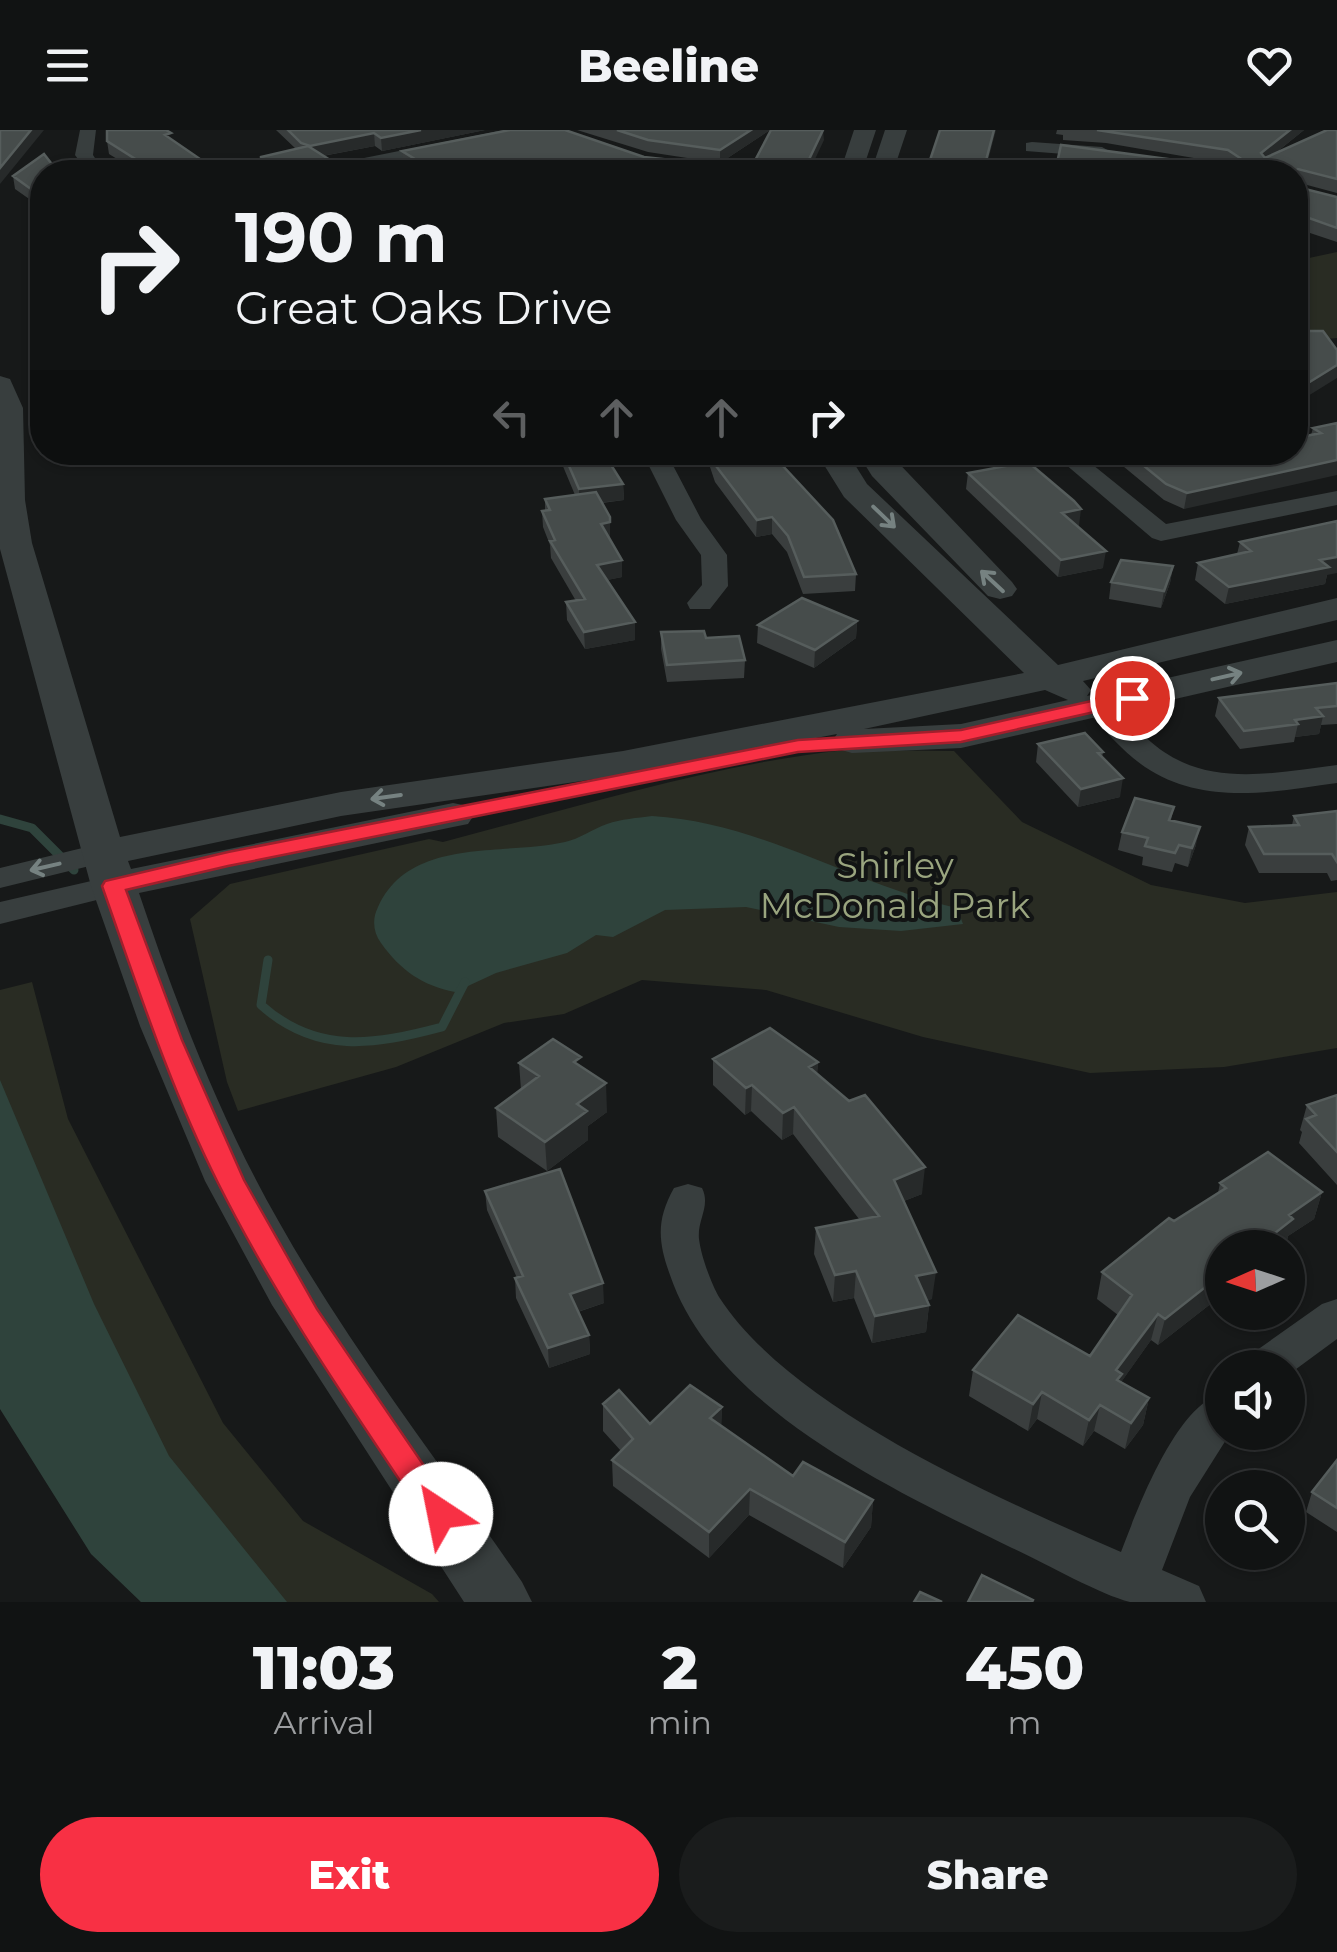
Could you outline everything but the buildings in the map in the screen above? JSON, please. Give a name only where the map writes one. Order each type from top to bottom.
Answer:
[{"type":"street","points":[[87,160],[84,156],[88,130]]},
{"type":"street","points":[[379,160],[529,130]]},
{"type":"street","points":[[855,160],[865,130]]},
{"type":"street","points":[[886,160],[896,130]]},
{"type":"street","points":[[1032,146],[1122,154]]},
{"type":"street","points":[[0,385],[8,408],[9,500],[16,543],[102,865],[170,1040],[230,1180],[307,1318],[500,1602]]},
{"type":"street","points":[[660,465],[679,504],[714,555],[715,586],[700,603]]},
{"type":"street","points":[[839,465],[855,490],[944,576],[1078,684]]},
{"type":"street","points":[[880,465],[978,568],[1078,684],[1158,763],[1203,781],[1254,784],[1337,774]]},
{"type":"street","points":[[1078,465],[1161,533],[1337,498]]},
{"type":"street","points":[[944,576],[956,602],[1000,648],[1003,660],[998,676],[966,698]]},
{"type":"street","points":[[0,878],[102,865],[228,859],[798,746],[961,736],[1078,684],[1337,610]]},
{"type":"street","points":[[0,913],[40,904],[102,865],[341,804],[609,766],[966,698],[1337,651]]},
{"type":"street","points":[[688,1199],[679,1242],[694,1290],[729,1341],[768,1377],[869,1451],[927,1484],[1182,1602]]},
{"type":"street","points":[[1291,1350],[1337,1316]]},
{"type":"street","points":[[1135,1580],[1159,1508],[1205,1434]]},
{"type":"green space","points":[[1337,252],[1337,338],[1308,341],[1308,258]]},
{"type":"green space","name":"Shirley McDonald Park","points":[[845,750],[954,751],[1022,822],[1151,885],[1245,903],[1337,892],[1337,1048],[1224,1067],[1090,1073],[923,1037],[766,990],[642,980],[564,1014],[504,1023],[396,1067],[238,1111],[227,1082],[190,919],[230,884],[429,839],[443,842],[743,766]]},
{"type":"green space","points":[[32,982],[68,1119],[223,1423],[303,1521],[432,1594],[439,1602],[141,1602],[0,1408],[0,990]]},
{"type":"shaded area","points":[[652,816],[692,821],[769,842],[881,885],[957,908],[963,924],[901,931],[839,927],[746,907],[665,910],[613,937],[596,935],[567,953],[496,973],[455,992],[433,986],[404,969],[376,934],[376,912],[393,884],[412,869],[435,859],[565,842],[612,822]]},
{"type":"shaded area","points":[[0,1080],[94,1304],[169,1456],[287,1602],[141,1602],[91,1554],[0,1409]]},
{"type":"waterway","points":[[0,819],[32,828],[74,870]]},
{"type":"waterway","points":[[268,960],[261,1005],[303,1032],[347,1042],[393,1038],[442,1027],[465,982]]},
{"type":"route","points":[[441,1514],[307,1318],[230,1180],[170,1040],[113,886],[228,859],[798,746],[961,736],[1132,698]]}]
